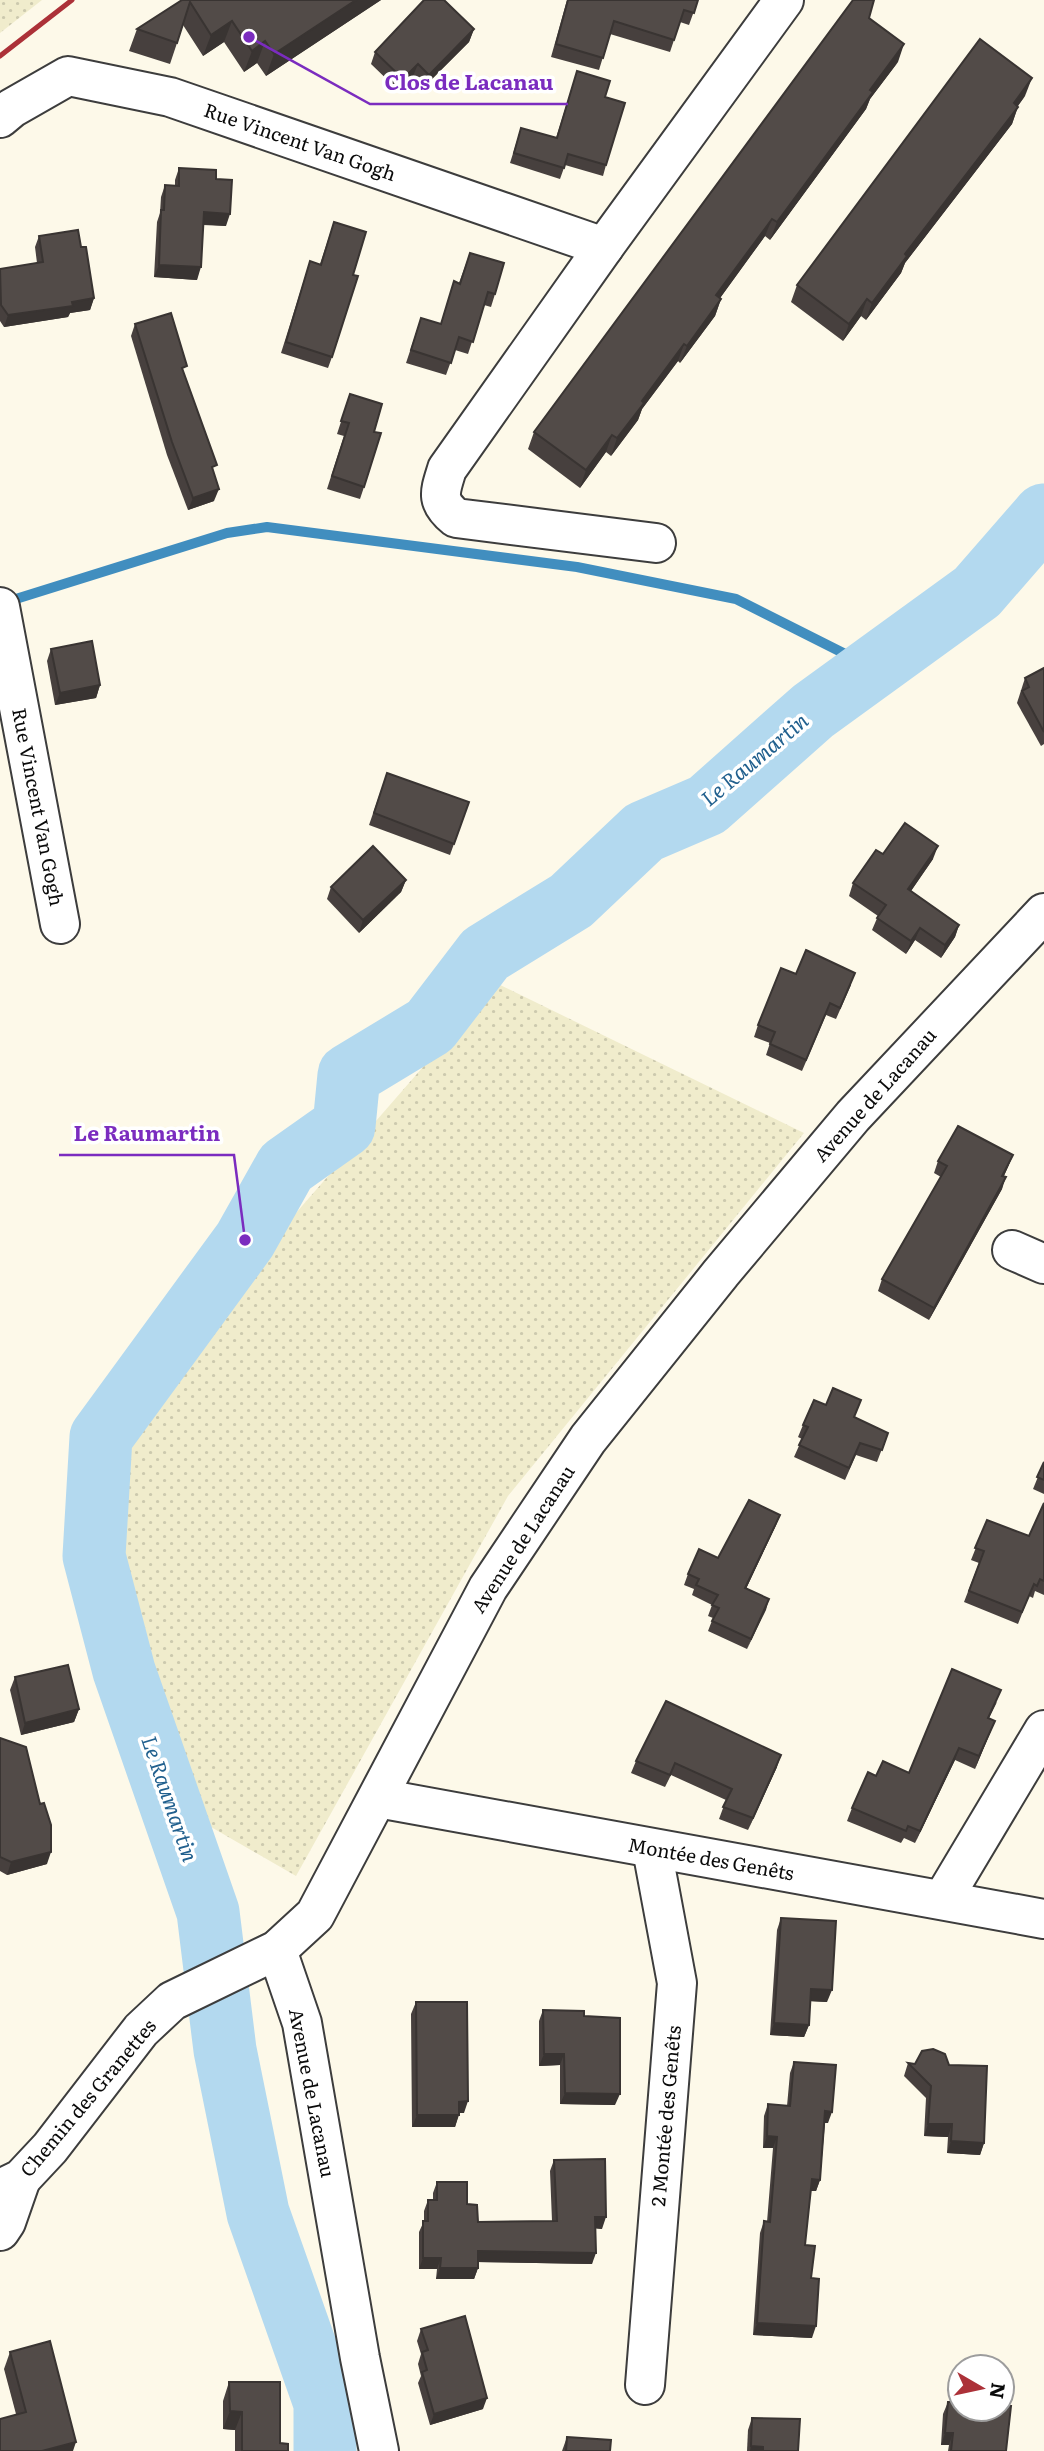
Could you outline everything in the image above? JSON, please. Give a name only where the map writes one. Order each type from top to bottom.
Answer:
[{"type":"street","points":[[656,543],[456,518],[444,508],[440,492],[447,469],[784,0]]},
{"type":"street","name":"Rue Vincent Van Gogh","points":[[0,118],[12,108],[68,76],[105,82],[170,97],[604,247]]},
{"type":"street","name":"Rue Vincent Van Gogh","points":[[1,610],[60,924]]},
{"type":"street","name":"Avenue de Lacanau","points":[[379,2451],[360,2358],[302,2023],[277,1950],[315,1915],[488,1588],[588,1439],[721,1273],[853,1116],[1044,913]]},
{"type":"street","points":[[943,1899],[1044,1730]]},
{"type":"street","name":"Montée des Genêts","points":[[379,1798],[1044,1919]]},
{"type":"street","name":"2 Montée des Genêts","points":[[645,2385],[677,1983],[652,1849]]},
{"type":"street","name":"Chemin des Granettes","points":[[11,2184],[50,2148],[141,2030],[173,2001],[277,1950]]},
{"type":"street","points":[[0,2231],[6,2222],[11,2184]]},
{"type":"street","name":"Avenue de Lacanau","points":[[360,2358],[361,2451]]},
{"type":"shaded area","points":[[0,0],[42,0],[0,33]]},
{"type":"shaded area","points":[[496,983],[804,1133],[508,1496],[296,1876],[192,1816],[117,1530],[101,1437]]},
{"type":"building","points":[[182,0],[356,0],[274,54],[265,41],[252,51],[232,21],[211,35],[190,2],[177,43],[137,29]]},
{"type":"building","points":[[424,0],[444,0],[474,29],[429,75],[418,64],[403,79],[375,52]]},
{"type":"building","points":[[568,0],[698,0],[694,13],[684,10],[674,40],[614,21],[603,58],[556,44]]},
{"type":"building","points":[[853,0],[874,0],[869,18],[904,44],[870,90],[873,92],[777,222],[772,219],[716,295],[721,299],[687,346],[684,344],[617,438],[612,435],[586,470],[534,432]]},
{"type":"building","points":[[980,39],[1032,78],[1014,103],[1018,107],[905,254],[907,256],[872,303],[867,299],[849,324],[797,285]]},
{"type":"building","points":[[577,71],[610,81],[605,97],[625,103],[606,165],[568,154],[564,168],[514,153],[521,128],[557,138]]},
{"type":"building","points":[[179,168],[216,170],[216,179],[232,180],[230,214],[204,212],[201,267],[159,265],[161,210],[164,210],[165,185],[179,186]]},
{"type":"building","points":[[334,222],[366,232],[353,275],[358,276],[332,357],[286,342],[310,261],[321,265]]},
{"type":"building","points":[[78,230],[81,247],[86,247],[94,298],[72,302],[73,306],[8,315],[1,305],[0,269],[43,262],[39,236]]},
{"type":"building","points":[[470,253],[504,263],[495,294],[488,292],[473,342],[459,337],[451,363],[411,350],[421,318],[441,324],[454,281],[460,284]]},
{"type":"building","points":[[171,313],[187,366],[182,368],[217,465],[212,467],[219,489],[193,498],[172,442],[135,324]]},
{"type":"building","points":[[350,394],[382,404],[374,432],[381,433],[364,487],[332,476],[349,423],[341,421]]},
{"type":"building","points":[[92,641],[100,685],[60,693],[51,649]]},
{"type":"building","points":[[1044,668],[1044,732],[1022,691],[1029,687],[1025,678]]},
{"type":"building","points":[[387,773],[469,802],[454,844],[374,813]]},
{"type":"building","points":[[905,823],[938,846],[908,889],[959,925],[945,945],[920,928],[911,941],[877,918],[886,905],[853,883],[876,850],[883,854]]},
{"type":"building","points":[[373,846],[406,880],[363,920],[331,887]]},
{"type":"building","points":[[806,950],[855,973],[840,1008],[830,1003],[806,1060],[770,1044],[775,1032],[758,1025],[781,968],[796,974]]},
{"type":"building","points":[[958,1126],[1013,1155],[1002,1176],[1006,1177],[934,1308],[882,1279],[947,1166],[938,1161]]},
{"type":"building","points":[[833,1388],[861,1400],[854,1417],[888,1433],[882,1450],[860,1443],[849,1468],[799,1445],[808,1427],[803,1425],[814,1400],[826,1405]]},
{"type":"building","points":[[1044,1462],[1044,1480],[1037,1477]]},
{"type":"building","points":[[749,1500],[780,1515],[745,1588],[769,1599],[751,1639],[712,1621],[719,1608],[712,1605],[718,1595],[696,1585],[699,1579],[688,1574],[699,1549],[718,1558]]},
{"type":"building","points":[[1044,1503],[1044,1581],[1040,1579],[1037,1586],[1034,1584],[1022,1612],[969,1591],[984,1551],[975,1548],[987,1520],[1029,1536]]},
{"type":"building","points":[[68,1665],[79,1709],[25,1723],[15,1677]]},
{"type":"building","points":[[952,1669],[1001,1690],[988,1718],[995,1721],[979,1756],[959,1748],[920,1831],[908,1826],[906,1831],[852,1808],[868,1772],[876,1776],[883,1761],[909,1773]]},
{"type":"building","points":[[666,1701],[781,1755],[753,1818],[723,1807],[732,1789],[675,1763],[670,1775],[636,1761]]},
{"type":"building","points":[[0,1738],[26,1747],[40,1804],[44,1803],[51,1825],[51,1852],[11,1862],[0,1857]]},
{"type":"building","points":[[781,1918],[836,1921],[832,1990],[811,1989],[809,2025],[774,2023]]},
{"type":"building","points":[[416,2002],[467,2002],[468,2101],[459,2102],[459,2115],[417,2115]]},
{"type":"building","points":[[543,2010],[584,2011],[584,2016],[620,2018],[620,2094],[565,2093],[564,2054],[544,2054]]},
{"type":"building","points":[[933,2049],[945,2054],[949,2065],[987,2066],[984,2143],[951,2141],[952,2124],[928,2124],[931,2086],[908,2063],[915,2064],[922,2051]]},
{"type":"building","points":[[794,2062],[836,2065],[832,2112],[825,2111],[820,2180],[812,2179],[805,2245],[815,2246],[811,2278],[819,2279],[816,2326],[757,2323],[764,2221],[770,2222],[777,2137],[767,2136],[768,2104],[790,2106]]},
{"type":"building","points":[[605,2159],[606,2217],[595,2217],[596,2253],[478,2251],[478,2268],[440,2268],[441,2258],[423,2258],[423,2221],[428,2221],[428,2200],[437,2200],[437,2182],[467,2182],[467,2204],[477,2205],[478,2222],[557,2221],[554,2160]]},
{"type":"building","points":[[465,2316],[487,2398],[434,2414],[422,2372],[427,2370],[422,2352],[428,2350],[421,2329]]},
{"type":"building","points":[[50,2341],[76,2442],[42,2451],[0,2451],[0,2419],[26,2412],[10,2352]]},
{"type":"building","points":[[229,2382],[280,2382],[280,2443],[288,2444],[288,2451],[242,2451],[242,2412],[230,2411]]},
{"type":"building","points":[[752,2418],[800,2419],[798,2451],[763,2451],[763,2447],[751,2446]]},
{"type":"building","points":[[946,2423],[1009,2423],[1006,2451],[951,2451],[953,2433],[945,2433]]},
{"type":"building","points":[[567,2437],[611,2440],[610,2451],[566,2451]]},
{"type":"waterway","name":"Le Raumartin","points":[[325,2451],[325,2403],[258,2213],[225,2050],[208,1912],[124,1671],[94,1556],[101,1437],[245,1240],[286,1167],[344,1126],[349,1075],[430,1026],[485,954],[571,901],[644,832],[707,805],[813,711],[977,592],[1044,515]]},
{"type":"waterway","points":[[3,603],[227,533],[267,527],[577,567],[736,599],[873,668]]},
{"type":"railway","points":[[0,56],[72,0]]},
{"type":"place","name":"Clos de Lacanau","points":[[249,37]]},
{"type":"place","name":"Le Raumartin","points":[[245,1240]]}]
